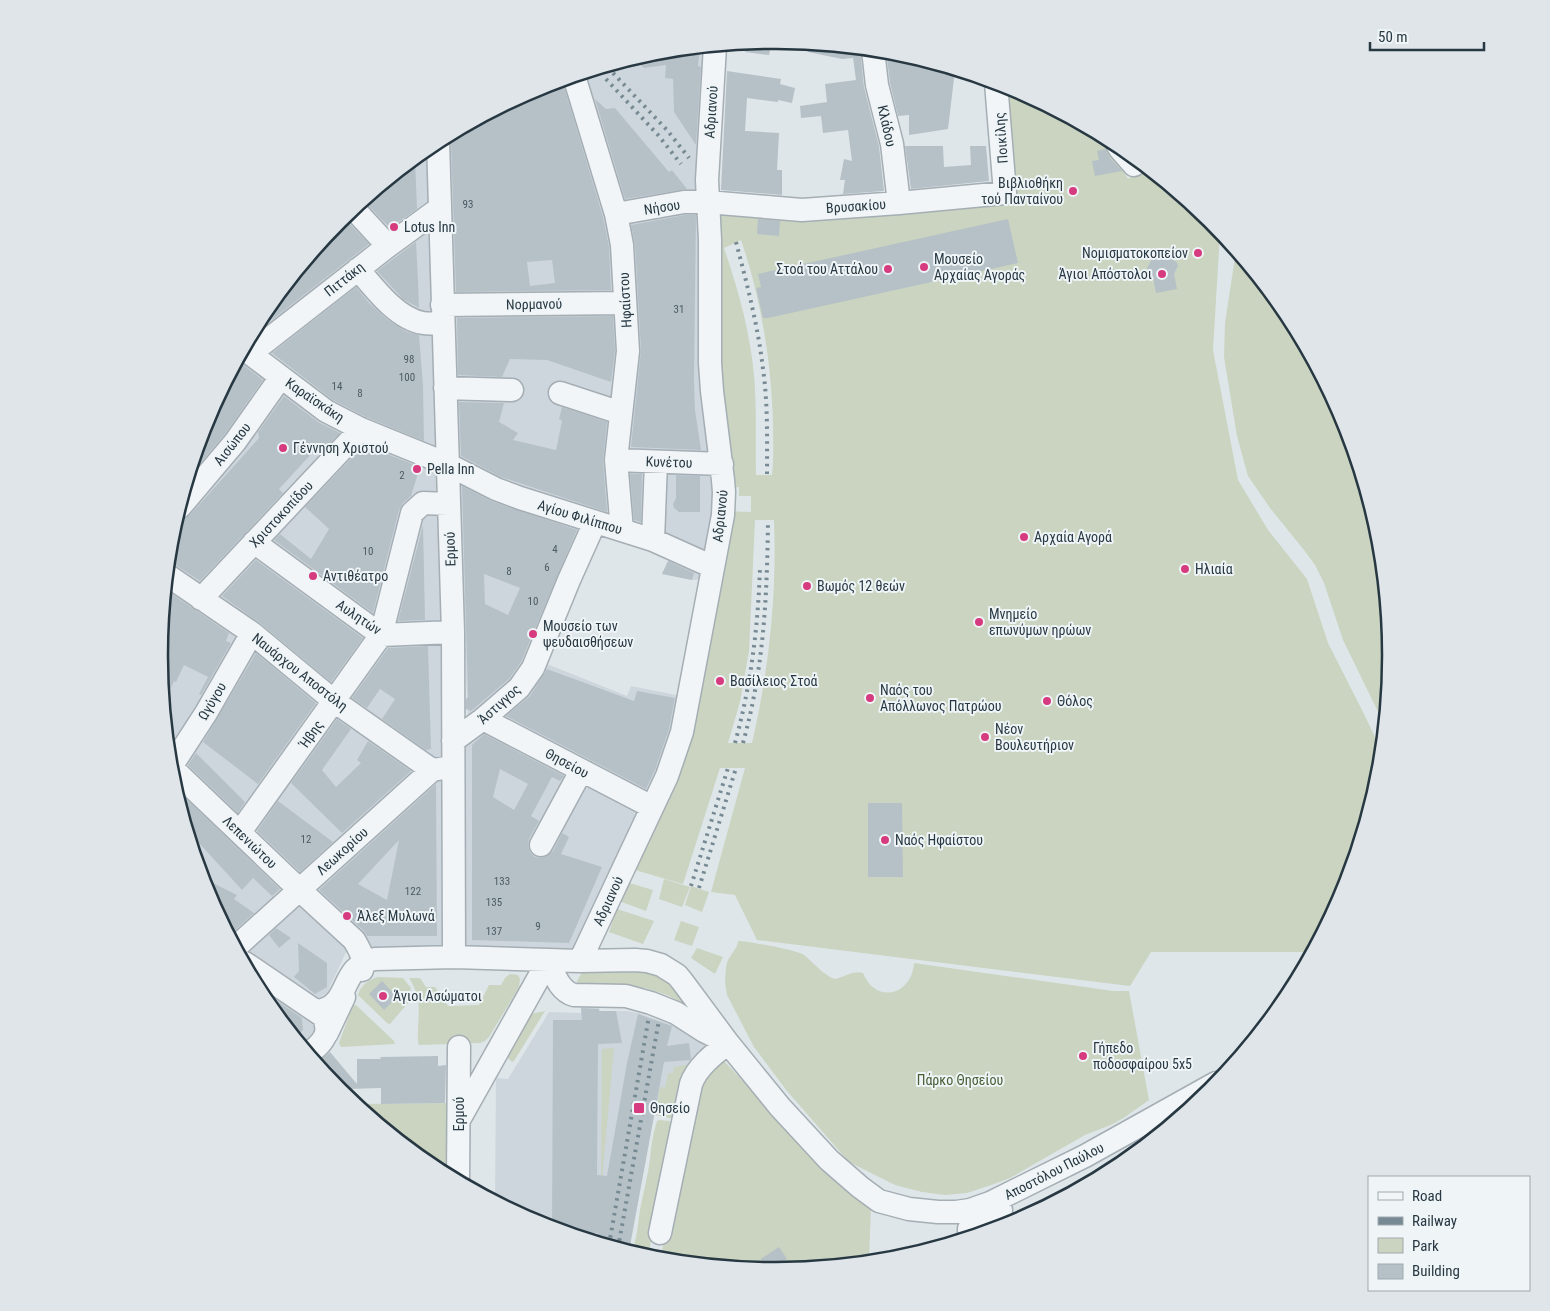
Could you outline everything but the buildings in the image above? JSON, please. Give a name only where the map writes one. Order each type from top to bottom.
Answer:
[{"type":"street","name":"Αδριανού","points":[[580,961],[673,760],[682,732],[724,502],[722,464],[711,382],[710,240],[707,202],[715,52]]},
{"type":"street","name":"Κλάδου","points":[[874,57],[878,85],[892,144],[899,203]]},
{"type":"street","name":"Ηφαίστου","points":[[576,83],[616,214],[622,245],[628,351],[616,460],[622,530]]},
{"type":"street","name":"Ποικίλης","points":[[997,91],[1005,193]]},
{"type":"street","name":"Ερμού","points":[[435,153],[440,208],[453,632],[454,957]]},
{"type":"street","name":"Βρυσακίου","points":[[707,202],[802,210],[1005,193]]},
{"type":"street","name":"Νήσου","points":[[616,214],[680,203],[707,202]]},
{"type":"street","name":"Πιττάκη","points":[[254,346],[440,208]]},
{"type":"street","points":[[359,214],[388,246]]},
{"type":"street","name":"Νορμανού","points":[[358,269],[396,310],[414,321],[424,323],[443,314],[625,303]]},
{"type":"street","name":"Καραϊσκάκη","points":[[249,353],[326,411],[360,429],[447,464]]},
{"type":"street","name":"Αισώπου","points":[[193,483],[235,442],[281,378]]},
{"type":"street","points":[[445,388],[512,390]]},
{"type":"street","points":[[560,393],[621,413]]},
{"type":"street","name":"Χριστοκοπίδου","points":[[201,599],[360,429]]},
{"type":"street","name":"Κυνέτου","points":[[616,460],[722,464]]},
{"type":"street","points":[[653,540],[656,462]]},
{"type":"street","name":"Αγίου Φιλίππου","points":[[447,464],[496,489],[653,540],[713,567]]},
{"type":"street","points":[[381,635],[412,513],[423,503],[448,504]]},
{"type":"street","name":"Άστιγγος","points":[[454,741],[519,688],[533,668],[595,522]]},
{"type":"street","name":"Αυλητών","points":[[254,542],[381,635],[453,632]]},
{"type":"street","name":"Ναυάρχου Αποστόλη","points":[[173,578],[252,634],[334,700],[432,770]]},
{"type":"street","name":"Ωγύγου","points":[[177,758],[206,713],[252,634]]},
{"type":"street","name":"Ήβης","points":[[240,832],[381,635]]},
{"type":"street","name":"Θησείου","points":[[483,719],[652,807]]},
{"type":"street","points":[[432,770],[454,767]]},
{"type":"street","name":"Λεωκορίου","points":[[241,942],[432,770]]},
{"type":"street","points":[[541,846],[581,771]]},
{"type":"street","name":"Λεπενιώτου","points":[[180,776],[354,940],[360,949],[363,966]]},
{"type":"street","points":[[318,1012],[329,1009],[336,1003],[354,970],[363,966],[376,964],[444,963],[450,962],[454,957],[548,961],[647,961],[677,975],[728,1043]]},
{"type":"street","points":[[548,961],[562,988],[568,993],[574,995],[626,996],[651,1003],[676,1013],[728,1043]]},
{"type":"street","points":[[459,1120],[548,961]]},
{"type":"street","points":[[314,1049],[326,1035],[351,984],[363,966]]},
{"type":"street","points":[[258,972],[323,1016],[326,1035]]},
{"type":"street","points":[[660,1233],[690,1084],[697,1072],[714,1054],[728,1043]]},
{"type":"street","name":"Αποστόλου Παύλου","points":[[728,1043],[780,1107],[840,1170],[880,1201],[924,1211],[956,1212],[970,1210],[990,1203],[1035,1181],[1192,1096]]},
{"type":"street","name":"Ερμού","points":[[458,1172],[459,1047]]},
{"type":"street","name":"Αποστόλου Παύλου","points":[[982,1225],[1166,1119]]},
{"type":"shaded area","points":[[722,51],[714,151],[724,491],[711,578],[692,580],[662,574],[670,558],[597,533],[519,683],[468,725],[461,551],[440,150],[507,111],[580,81],[618,69],[657,60]]},
{"type":"shaded area","points":[[433,154],[447,763],[542,662],[627,696],[631,686],[681,696],[675,736],[577,955],[375,951],[366,947],[303,890],[243,947],[214,888],[200,851],[180,774],[173,735],[168,656],[173,576],[189,498],[200,460],[214,423],[250,352],[271,318],[319,255],[375,199]]},
{"type":"shaded area","points":[[308,896],[348,948],[327,993],[315,1000],[250,959],[246,951]]},
{"type":"shaded area","points":[[265,983],[305,1010],[316,1025],[315,1033],[307,1041]]},
{"type":"shaded area","points":[[581,1007],[599,1007],[600,1011],[638,1013],[672,1025],[705,1046],[706,1055],[654,1115],[630,1245],[580,1230],[543,1216],[495,1194],[496,1078],[508,1079],[549,1012],[581,1013]]},
{"type":"green space","name":"Αρχαία Αγορά","points":[[1003,93],[1043,111],[1112,151],[1115,153],[1128,179],[1140,171],[1175,199],[1219,243],[1213,350],[1238,480],[1268,530],[1307,579],[1328,643],[1376,740],[1361,813],[1350,851],[1336,888],[1304,952],[1151,952],[1130,986],[757,940],[735,895],[711,892],[745,768],[720,768],[683,884],[635,870],[681,772],[724,511],[751,512],[751,496],[739,496],[739,487],[727,489],[713,379],[716,220],[723,212],[1011,198]],"holes":[[[741,240],[764,330],[770,376],[773,422],[772,475],[756,475],[754,375],[750,342],[743,310],[724,248]],[[755,520],[774,520],[775,548],[771,632],[758,716],[752,743],[728,743],[740,702],[749,651]]]},
{"type":"green space","points":[[1235,260],[1279,318],[1319,387],[1336,423],[1350,460],[1361,498],[1377,576],[1382,656],[1379,713],[1343,640],[1324,583],[1315,565],[1270,508],[1248,476],[1237,436],[1224,357],[1225,323]]},
{"type":"green space","points":[[664,879],[690,887],[682,907],[659,899]]},
{"type":"green space","points":[[626,882],[653,890],[646,911],[619,901]]},
{"type":"green space","points":[[691,886],[709,892],[702,912],[685,905]]},
{"type":"green space","points":[[617,909],[654,921],[643,944],[609,932]]},
{"type":"green space","points":[[681,921],[699,927],[692,946],[674,940]]},
{"type":"green space","name":"Πάρκο Θησείου","points":[[738,941],[772,946],[800,953],[826,975],[835,979],[852,973],[863,973],[869,983],[876,989],[884,992],[893,992],[907,983],[912,974],[914,963],[1113,991],[1129,991],[1149,1100],[1113,1124],[1085,1135],[1010,1178],[994,1184],[967,1193],[945,1195],[922,1192],[895,1185],[849,1162],[787,1091],[754,1047],[727,995],[725,982],[728,960]]},
{"type":"green space","points":[[697,948],[723,957],[715,974],[691,958]]},
{"type":"green space","points":[[584,969],[646,969],[672,981],[687,1005],[667,995],[646,988],[578,985],[577,981]]},
{"type":"green space","points":[[510,974],[518,975],[520,979],[519,987],[485,1041],[480,1043],[419,1045],[418,1003],[416,991],[409,978],[420,978],[426,987],[435,987],[448,1006],[479,1005],[489,985],[501,985]]},
{"type":"green space","points":[[378,977],[403,978],[411,988],[408,1003],[390,1024],[358,995],[365,983]]},
{"type":"green space","points":[[353,1005],[356,1005],[395,1044],[341,1047],[339,1043]]},
{"type":"green space","points":[[545,1011],[512,1062],[507,1056],[532,1014]]},
{"type":"green space","points":[[614,1048],[602,1179],[601,1179],[602,1049]]},
{"type":"green space","points":[[724,1061],[772,1112],[871,1206],[869,1255],[815,1261],[775,1262],[735,1261],[662,1252],[693,1098],[697,1086],[715,1067]]},
{"type":"green space","points":[[692,1064],[674,1119],[655,1115],[660,1087],[665,1088],[668,1073],[673,1073],[674,1067]]},
{"type":"green space","points":[[452,1103],[452,1169],[406,1137],[366,1104]]},
{"type":"green space","points":[[657,1121],[669,1121],[673,1125],[649,1249],[634,1246]]},
{"type":"railway","points":[[613,73],[667,130],[689,158]]},
{"type":"railway","points":[[606,79],[658,135],[681,164]]},
{"type":"railway","points":[[736,242],[755,321],[765,382],[767,476]]},
{"type":"railway","points":[[743,743],[760,660],[767,577],[768,520]]},
{"type":"railway","points":[[735,743],[753,656],[760,568]]},
{"type":"railway","points":[[691,886],[728,768]]},
{"type":"railway","points":[[699,888],[736,768]]},
{"type":"railway","points":[[610,1239],[649,1016]]},
{"type":"railway","points":[[619,1242],[659,1020]]},
{"type":"place","name":"Βιβλιοθήκη τού Πανταίνου","points":[[1073,191]]},
{"type":"place","name":"Lotus Inn","points":[[394,227]]},
{"type":"place","name":"Νομισματοκοπείον","points":[[1198,253]]},
{"type":"place","name":"Μουσείο Αρχαίας Αγοράς","points":[[924,267]]},
{"type":"place","name":"Στοά του Αττάλου","points":[[888,269]]},
{"type":"place","name":"Άγιοι Απόστολοι","points":[[1162,274]]},
{"type":"place","name":"Γέννηση Χριστού","points":[[283,448]]},
{"type":"place","name":"Pella Inn","points":[[417,469]]},
{"type":"place","name":"Αρχαία Αγορά","points":[[1024,537]]},
{"type":"place","name":"Ηλιαία","points":[[1185,569]]},
{"type":"place","name":"Αντιθέατρο","points":[[313,576]]},
{"type":"place","name":"Βωμός 12 θεών","points":[[807,586]]},
{"type":"place","name":"Μνημείο επωνύμων ηρώων","points":[[979,622]]},
{"type":"place","name":"Μουσείο των ψευδαισθήσεων","points":[[533,634]]},
{"type":"place","name":"Βασίλειος Στοά","points":[[720,681]]},
{"type":"place","name":"Ναός του Απόλλωνος Πατρώου","points":[[870,698]]},
{"type":"place","name":"Θόλος","points":[[1047,701]]},
{"type":"place","name":"Νέον Βουλευτήριον","points":[[985,737]]},
{"type":"place","name":"Ναός Ηφαίστου","points":[[885,840]]},
{"type":"place","name":"Άλεξ Μυλωνά","points":[[347,916]]},
{"type":"place","name":"Άγιοι Ασώματοι","points":[[383,996]]},
{"type":"place","name":"Γήπεδο ποδοσφαίρου 5x5","points":[[1083,1056]]},
{"type":"place","name":"Θησείο","points":[[639,1108]]}]
